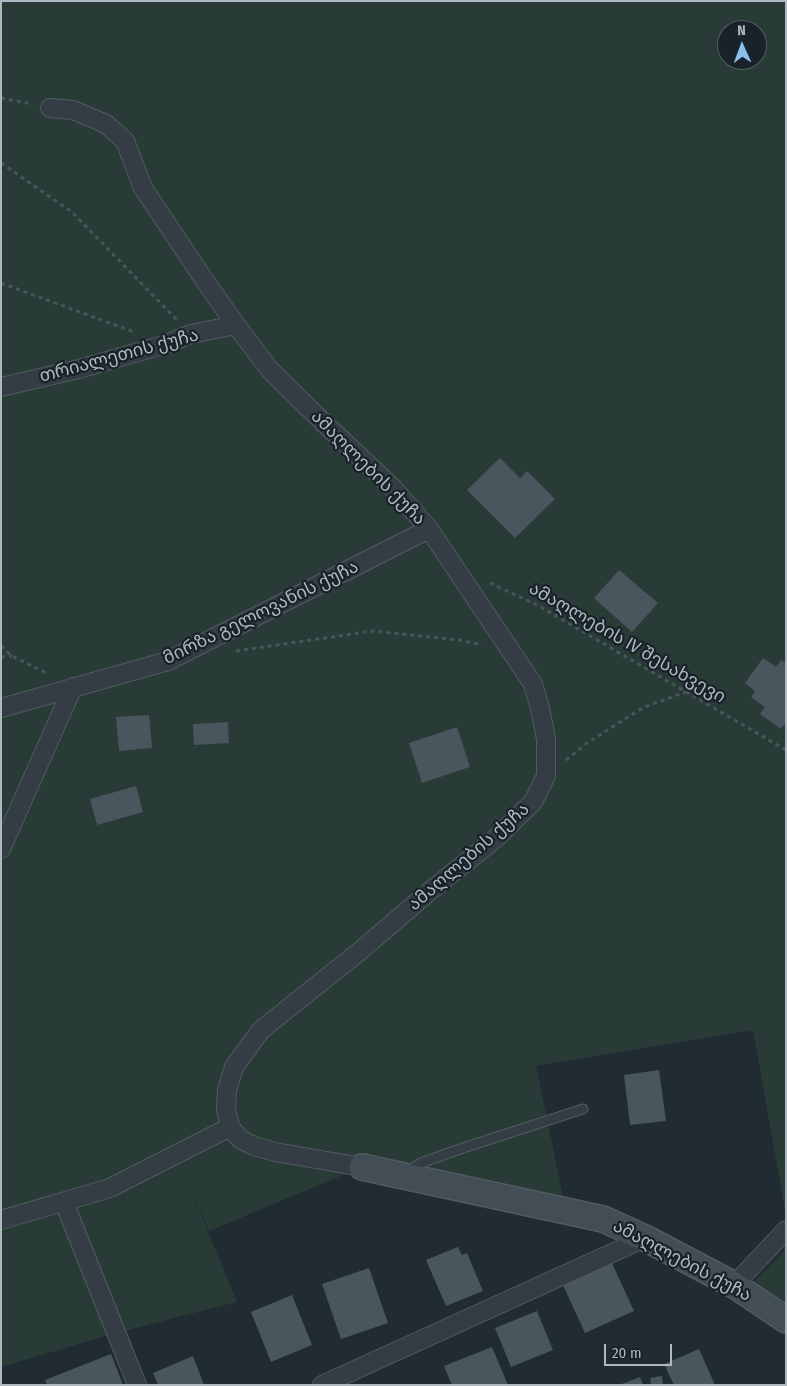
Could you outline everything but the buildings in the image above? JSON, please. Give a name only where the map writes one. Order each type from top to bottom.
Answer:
[{"type":"street","name":"ამაღლების ქუჩა","points":[[50,108],[73,110],[106,124],[125,141],[143,188],[205,281],[270,370],[393,488],[429,529],[533,684],[546,739],[546,776],[533,802],[495,839],[261,1030],[234,1067],[227,1090],[226,1109],[230,1127],[240,1139],[254,1146],[274,1152],[362,1167],[603,1219],[645,1238],[734,1284],[786,1320]]},
{"type":"street","name":"თრიალეთის ქუჩა","points":[[1,387],[79,369],[166,344],[191,334],[236,325]]},
{"type":"street","name":"მირზა გელოვანის ქუჩა","points":[[1,708],[168,661],[429,529]]},
{"type":"street","points":[[1,849],[74,687]]},
{"type":"street","points":[[1,1220],[110,1188],[230,1127]]},
{"type":"street","points":[[64,1202],[137,1385]]},
{"type":"street","points":[[734,1284],[786,1230]]},
{"type":"street","points":[[322,1385],[645,1238]]},
{"type":"lane","points":[[401,1176],[421,1163],[583,1110]]},
{"type":"path","points":[[1,98],[50,108]]},
{"type":"path","points":[[1,163],[72,212],[191,334]]},
{"type":"path","points":[[1,283],[166,344]]},
{"type":"path","name":"ამაღლების IV შესახვევი","points":[[486,580],[537,605],[786,750]]},
{"type":"path","points":[[232,651],[372,630],[460,640],[511,652]]},
{"type":"path","points":[[1,646],[12,656],[74,687]]},
{"type":"path","points":[[1,656],[12,656]]},
{"type":"path","points":[[546,776],[587,743],[644,707],[687,692]]},
{"type":"green space","points":[[1,1],[786,1],[786,1216],[753,1030],[536,1066],[566,1211],[362,1167],[209,1231],[189,1186],[237,1302],[116,1333],[1,1367]]},
{"type":"green space","points":[[786,1249],[786,1306],[752,1284]]}]
